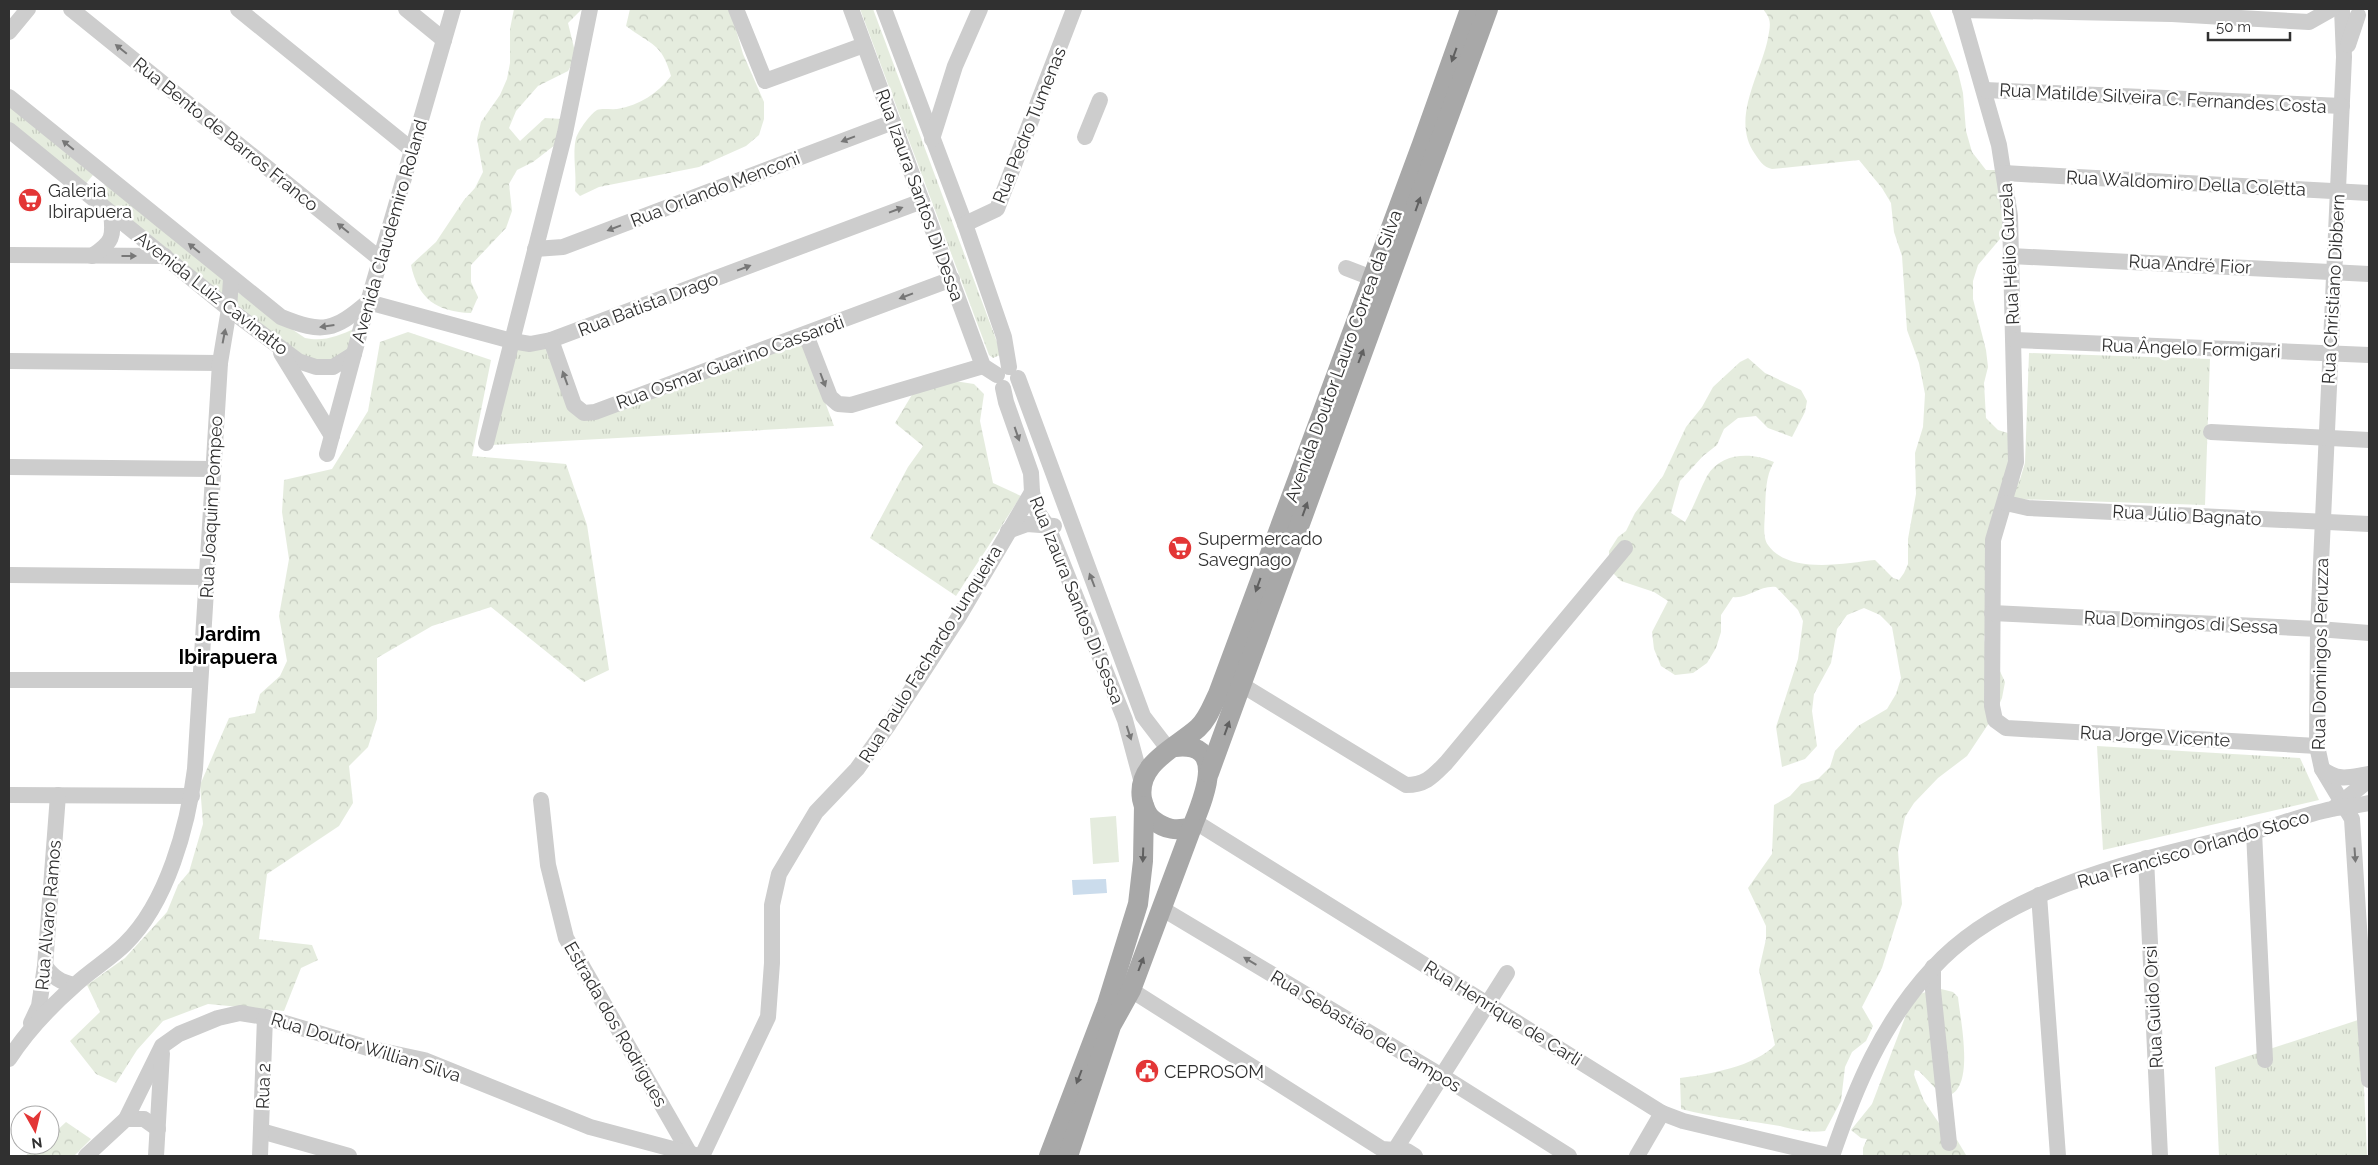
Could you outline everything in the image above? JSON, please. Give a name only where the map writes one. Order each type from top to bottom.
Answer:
[{"type":"main road","name":"Avenida Doutor Lauro Correa da Silva","points":[[1172,749],[1200,726],[1208,715],[1218,694],[1364,269],[1470,9]]},
{"type":"main road","points":[[1068,1156],[1111,1026],[1131,990],[1193,824],[1209,773],[1335,424],[1396,264],[1488,9]]},
{"type":"main road","points":[[1049,1156],[1107,1004],[1138,904],[1144,861],[1142,783],[1151,766],[1172,749],[1193,747],[1202,752],[1207,761],[1209,773]]},
{"type":"main road","points":[[1144,806],[1149,817],[1168,829],[1179,830],[1193,824]]},
{"type":"street","points":[[9,32],[28,9]]},
{"type":"street","name":"Rua Bento de Barros Franco","points":[[71,9],[380,259]]},
{"type":"street","points":[[238,9],[412,150]]},
{"type":"street","points":[[406,9],[444,40]]},
{"type":"street","name":"Avenida Claudemiro Roland","points":[[328,454],[380,259],[453,9]]},
{"type":"street","points":[[486,443],[565,133],[590,9]]},
{"type":"street","points":[[736,9],[765,81],[864,45]]},
{"type":"street","name":"Rua Izaura Santos Di Dessa","points":[[851,9],[952,279],[1002,375]]},
{"type":"street","name":"Rua Izaura Santos Di Dessa","points":[[884,9],[965,224],[1004,337],[1002,375]]},
{"type":"street","points":[[932,139],[955,66],[980,9]]},
{"type":"street","name":"Rua Pedro Tumenas","points":[[965,224],[997,209],[1074,9]]},
{"type":"street","points":[[1960,10],[2173,12],[2309,22],[2332,9]]},
{"type":"street","name":"Rua Hélio Guzela","points":[[1960,10],[1985,90],[1999,145],[2010,216],[2016,462],[2006,503],[1993,540],[1992,706],[1995,720]]},
{"type":"street","name":"Rua Christiano Dibbern","points":[[2323,522],[2344,57],[2357,14]]},
{"type":"street","points":[[922,114],[955,66]]},
{"type":"street","name":"Rua Matilde Silveira C. Fernandes Costa","points":[[1985,90],[2342,106]]},
{"type":"street","name":"Avenida Luiz Cavinatto","points":[[9,97],[231,279],[281,317],[302,326],[327,329],[345,322],[368,302]]},
{"type":"street","points":[[1085,137],[1100,100]]},
{"type":"street","name":"Rua Orlando Menconi","points":[[535,249],[563,247],[893,122]]},
{"type":"street","name":"Avenida Luiz Cavinatto","points":[[9,130],[229,309],[298,362],[316,367],[333,367],[354,354]]},
{"type":"street","name":"Rua Waldomiro Della Coletta","points":[[2004,173],[2369,193]]},
{"type":"street","points":[[87,194],[104,174]]},
{"type":"street","name":"Rua Batista Drago","points":[[368,302],[512,341],[530,344],[551,340],[922,200]]},
{"type":"street","points":[[92,256],[106,247],[113,234],[111,213]]},
{"type":"street","points":[[9,255],[165,256]]},
{"type":"street","name":"Rua André Fior","points":[[2011,256],[2369,274]]},
{"type":"street","name":"Rua Joaquim Pompeo","points":[[9,1059],[27,1032],[74,985],[126,943],[149,915],[167,877],[187,819],[192,796],[220,364],[229,309],[231,279]]},
{"type":"street","name":"Rua Osmar Guarino Cassaroti","points":[[551,340],[574,405],[584,412],[595,412],[806,335],[952,279]]},
{"type":"street","points":[[806,335],[830,397],[838,404],[851,405],[1002,375]]},
{"type":"street","name":"Rua Ângelo Formigari","points":[[2014,340],[2369,355]]},
{"type":"street","points":[[276,344],[332,436]]},
{"type":"street","points":[[9,361],[220,364]]},
{"type":"street","name":"Rua Izaura Santos Di Sessa","points":[[1002,375],[1006,402],[1031,473],[1032,492],[1037,510],[1048,527],[1125,720],[1142,783]]},
{"type":"street","name":"Rua Izaura Santos Di Sessa","points":[[1002,375],[1068,517],[1143,716],[1172,749]]},
{"type":"street","points":[[2212,432],[2369,440]]},
{"type":"street","points":[[9,468],[213,468]]},
{"type":"street","name":"Rua Paulo Fachardo Junqueira","points":[[697,1155],[768,1017],[772,963],[772,904],[779,874],[816,812],[857,769],[889,724],[958,618],[1032,492]]},
{"type":"street","name":"Rua Júlio Bagnato","points":[[2006,503],[2028,508],[2369,524]]},
{"type":"street","points":[[1048,527],[1063,524],[1068,517]]},
{"type":"street","name":"Rua Domingos Peruzza","points":[[2323,522],[2318,628],[2318,746],[2322,769],[2340,806],[2352,819],[2369,1080]]},
{"type":"street","name":"Rua Paulo Fachardo Junqueira","points":[[1008,531],[1027,524],[1048,527]]},
{"type":"street","points":[[1242,685],[1406,785],[1418,785],[1429,781],[1446,763],[1625,548]]},
{"type":"street","points":[[9,575],[207,577]]},
{"type":"street","points":[[1074,592],[1088,602],[1093,609],[1111,657],[1117,664],[1124,666]]},
{"type":"street","name":"Rua Domingos di Sessa","points":[[1992,613],[2318,628],[2369,633]]},
{"type":"street","points":[[9,680],[200,680]]},
{"type":"street","name":"Rua Jorge Vicente","points":[[1995,720],[2006,728],[2318,746]]},
{"type":"street","points":[[2322,769],[2334,777],[2341,778],[2369,774]]},
{"type":"street","points":[[2340,806],[2369,780]]},
{"type":"street","points":[[9,795],[192,796]]},
{"type":"street","name":"Rua Alvaro Ramos","points":[[27,1032],[39,1006],[58,795]]},
{"type":"street","name":"Estrada dos Rodrigues","points":[[540,800],[548,865],[566,938],[697,1155]]},
{"type":"street","name":"Rua Francisco Orlando Stoco","points":[[1832,1156],[1874,1048],[1904,1002],[1933,967],[1962,940],[2039,895],[2093,874],[2146,858],[2254,832],[2340,806],[2369,803]]},
{"type":"street","name":"Rua Henrique de Carli","points":[[1193,824],[1488,1003],[1662,1113],[1683,1121],[1832,1156]]},
{"type":"street","points":[[2254,832],[2265,1060]]},
{"type":"street","name":"Rua Guido Orsi","points":[[2146,858],[2160,1156]]},
{"type":"street","points":[[2039,895],[2058,1156]]},
{"type":"street","name":"Rua Sebastião de Campos","points":[[1161,908],[1442,1076],[1569,1156]]},
{"type":"street","points":[[44,966],[52,976],[62,982],[74,985]]},
{"type":"street","points":[[1933,967],[1950,1143]]},
{"type":"street","points":[[1393,1153],[1507,973]]},
{"type":"street","points":[[1131,990],[1382,1149],[1393,1153],[1407,1151],[1415,1156]]},
{"type":"street","name":"Rua Doutor Willian Silva","points":[[162,1046],[179,1034],[218,1018],[240,1013],[266,1017],[368,1048],[424,1060],[590,1127],[697,1155]]},
{"type":"street","name":"Rua 2","points":[[260,1156],[266,1017]]},
{"type":"street","points":[[86,1156],[126,1119],[162,1046]]},
{"type":"street","points":[[156,1156],[162,1046]]},
{"type":"street","points":[[1636,1156],[1662,1113]]},
{"type":"street","points":[[126,1119],[144,1119],[158,1129]]},
{"type":"street","points":[[261,1131],[349,1156]]},
{"type":"green space","points":[[514,9],[582,9],[568,23],[576,56],[568,71],[538,86],[516,111],[509,128],[520,141],[545,118],[562,119],[555,145],[533,162],[517,170],[509,184],[512,211],[506,228],[471,265],[471,282],[478,297],[471,313],[448,310],[424,295],[414,277],[411,265],[436,242],[464,200],[475,188],[483,172],[477,139],[481,122],[500,95],[507,79],[510,63],[510,29]]},
{"type":"green space","points":[[630,9],[730,9],[743,54],[764,102],[764,119],[759,135],[746,146],[699,167],[599,187],[580,196],[575,191],[574,151],[576,138],[585,122],[597,110],[617,109],[641,102],[660,88],[671,76],[668,65],[659,51],[649,41],[626,26]]},
{"type":"green space","points":[[860,9],[873,9],[1000,350],[1000,355],[993,358],[989,355]]},
{"type":"green space","points":[[1763,9],[1929,9],[1958,72],[1963,93],[1966,131],[1972,152],[1986,170],[2001,170],[2005,233],[1978,265],[1973,281],[1973,299],[1986,350],[1988,367],[1984,383],[1986,418],[1998,430],[2014,435],[2023,449],[2017,499],[1996,520],[1990,620],[1984,637],[1987,654],[1998,667],[2005,682],[2002,698],[1995,714],[1967,756],[1938,778],[1914,803],[1905,817],[1898,851],[1902,904],[1882,968],[1862,1007],[1873,1026],[1866,1041],[1852,1052],[1845,1067],[1841,1101],[1825,1131],[1819,1132],[1802,1131],[1706,1115],[1681,1109],[1680,1078],[1704,1075],[1744,1064],[1756,1059],[1775,1045],[1759,970],[1766,939],[1766,926],[1748,888],[1772,854],[1774,805],[1790,796],[1801,784],[1818,779],[1830,767],[1835,751],[1858,726],[1887,709],[1896,694],[1901,678],[1892,627],[1880,615],[1864,608],[1847,615],[1837,629],[1831,663],[1814,694],[1812,711],[1817,746],[1805,759],[1782,767],[1776,727],[1798,659],[1803,621],[1798,610],[1776,587],[1765,588],[1744,596],[1733,597],[1721,615],[1721,632],[1716,648],[1707,663],[1693,673],[1675,675],[1661,666],[1654,649],[1652,632],[1668,601],[1654,592],[1621,581],[1609,569],[1609,551],[1618,537],[1626,531],[1635,513],[1663,476],[1686,427],[1702,407],[1713,387],[1740,362],[1748,358],[1765,373],[1801,390],[1807,401],[1805,412],[1792,437],[1768,428],[1756,416],[1738,418],[1724,429],[1717,445],[1703,456],[1680,481],[1671,513],[1685,522],[1707,476],[1720,462],[1738,456],[1756,457],[1774,462],[1766,486],[1764,533],[1766,542],[1777,554],[1803,564],[1818,565],[1875,560],[1893,578],[1899,580],[1908,564],[1908,539],[1916,494],[1915,453],[1923,427],[1925,394],[1919,363],[1907,330],[1902,256],[1894,232],[1891,203],[1882,188],[1859,160],[1772,169],[1764,165],[1755,154],[1748,140],[1745,126],[1746,111],[1769,31],[1769,19]]},
{"type":"green space","points":[[9,105],[93,175],[84,186],[9,124]]},
{"type":"green space","points":[[106,183],[226,282],[226,299],[98,193]]},
{"type":"green space","points":[[237,292],[305,338],[325,339],[356,328],[350,351],[332,363],[308,359],[237,308]]},
{"type":"green space","points":[[408,332],[491,360],[472,456],[566,464],[587,525],[609,670],[584,682],[491,607],[432,626],[377,658],[377,719],[368,747],[349,766],[353,803],[339,826],[267,874],[259,939],[312,945],[318,960],[301,968],[284,1011],[208,1004],[163,1021],[137,1050],[116,1083],[96,1074],[70,1041],[100,1012],[87,985],[125,958],[167,912],[178,885],[189,872],[203,824],[200,785],[229,718],[255,713],[260,694],[280,676],[287,661],[279,616],[289,559],[282,512],[284,480],[332,469],[368,411],[380,342]]},
{"type":"green space","points":[[803,343],[834,426],[491,445],[515,346],[548,349],[571,411]]},
{"type":"green space","points":[[2029,353],[2210,359],[2205,505],[2014,499],[2025,463]]},
{"type":"green space","points":[[948,380],[974,384],[984,394],[980,421],[993,483],[1021,496],[956,596],[870,538],[908,467],[923,446],[895,423],[913,393]]},
{"type":"green space","points":[[2097,746],[2300,758],[2319,800],[2103,850]]},
{"type":"green space","points":[[1116,816],[1119,862],[1093,864],[1090,818]]},
{"type":"green space","points":[[1937,988],[1953,992],[1958,997],[1964,1053],[1964,1068],[1961,1081],[1956,1091],[1947,1096],[1936,1089],[1919,1071],[1915,1070],[1914,1075],[1924,1101],[1947,1135],[1957,1140],[1966,1155],[1863,1156],[1863,1148],[1867,1139],[1861,1138],[1851,1130],[1872,1104],[1909,1007],[1920,994]]},
{"type":"green space","points":[[2361,1019],[2367,1156],[2219,1156],[2215,1067]]},
{"type":"green space","points":[[66,1122],[91,1139],[74,1156],[23,1156],[60,1155],[60,1128]]},
{"type":"water","points":[[1106,879],[1107,893],[1073,895],[1072,880]]},
{"type":"place","name":"Galeria Ibirapuera","points":[[30,200]]},
{"type":"place","name":"Supermercado Savegnago","points":[[1180,548]]},
{"type":"place","name":"CEPROSOM","points":[[1147,1071]]},
{"type":"district","name":"Jardim Ibirapuera","points":[[228,646]]}]
